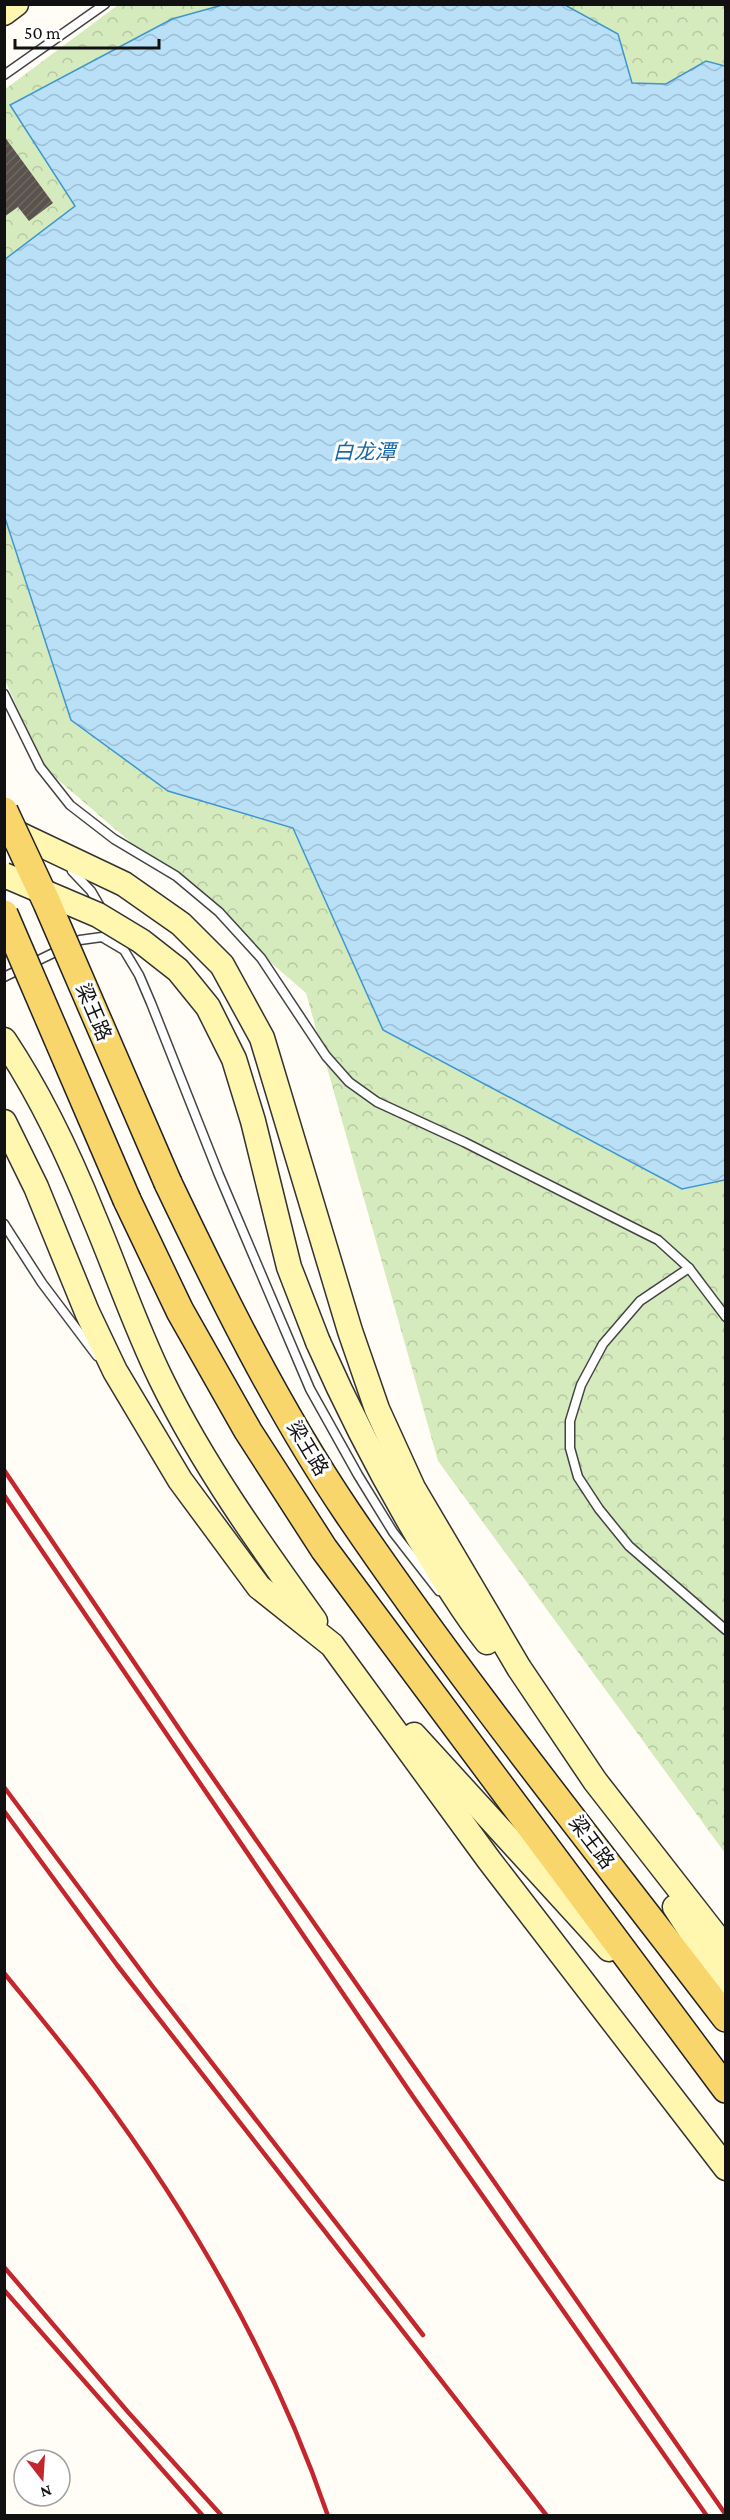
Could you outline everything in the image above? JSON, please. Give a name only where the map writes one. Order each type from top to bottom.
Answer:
[{"type":"main road","name":"梁王路","points":[[4,811],[47,903],[168,1183],[221,1294],[282,1405],[346,1510],[448,1653],[726,2018]]},
{"type":"main road","name":"梁王路","points":[[4,914],[127,1200],[180,1311],[242,1421],[324,1550],[726,2089]]},
{"type":"street","points":[[4,13],[16,4]]},
{"type":"street","points":[[4,829],[124,884],[181,924],[222,965],[261,1038],[350,1331],[377,1409],[413,1488],[519,1668],[595,1781],[726,1986]]},
{"type":"street","points":[[4,875],[98,915],[141,941],[178,970],[208,1007],[234,1059],[289,1267],[348,1410],[387,1484],[477,1630],[726,1949]]},
{"type":"street","name":"梁王路","points":[[4,1040],[22,1066],[92,1212],[152,1359],[185,1425],[256,1539],[332,1645],[676,2023]]},
{"type":"street","points":[[4,1122],[36,1187],[87,1312],[133,1401],[180,1480],[259,1587],[332,1645],[489,1860],[726,2168]]},
{"type":"lane","points":[[4,75],[105,4]]},
{"type":"lane","points":[[4,694],[40,767],[70,805],[114,839],[176,876],[219,912],[261,958],[326,1056],[349,1082],[377,1102],[464,1142],[658,1240],[689,1268],[726,1317]]},
{"type":"lane","points":[[4,829],[79,875],[91,891],[147,994],[219,1175],[310,1389],[393,1532],[434,1585],[477,1630]]},
{"type":"lane","points":[[4,977],[80,939],[102,937],[124,950]]},
{"type":"lane","points":[[4,1224],[42,1283],[133,1401]]},
{"type":"lane","points":[[689,1268],[640,1301],[603,1344],[581,1385],[570,1421],[570,1448],[578,1477],[599,1509],[629,1546],[726,1630]]},
{"type":"green space","name":"白龙潭","points":[[118,5],[725,5],[725,1853],[438,1461],[306,993],[43,767],[5,680],[4,90]]},
{"type":"water","name":"白龙潭","points":[[226,4],[565,5],[618,34],[632,83],[666,84],[706,61],[725,66],[725,1180],[682,1189],[383,1030],[293,828],[168,791],[71,720],[5,518],[4,260],[75,206],[10,105],[172,19]]},
{"type":"building","points":[[4,136],[53,203],[29,221],[18,207],[4,217]]},
{"type":"railway","points":[[4,1470],[188,1742],[726,2515]]},
{"type":"railway","points":[[4,1495],[414,2098],[707,2516]]},
{"type":"railway","points":[[4,1787],[153,1987],[423,2335]]},
{"type":"railway","points":[[4,1811],[117,1965],[547,2516]]},
{"type":"railway","points":[[4,1973],[62,2044],[131,2136],[197,2239],[257,2346],[307,2458],[328,2516]]},
{"type":"railway","points":[[4,2267],[128,2412],[222,2516]]},
{"type":"railway","points":[[4,2290],[203,2516]]}]
